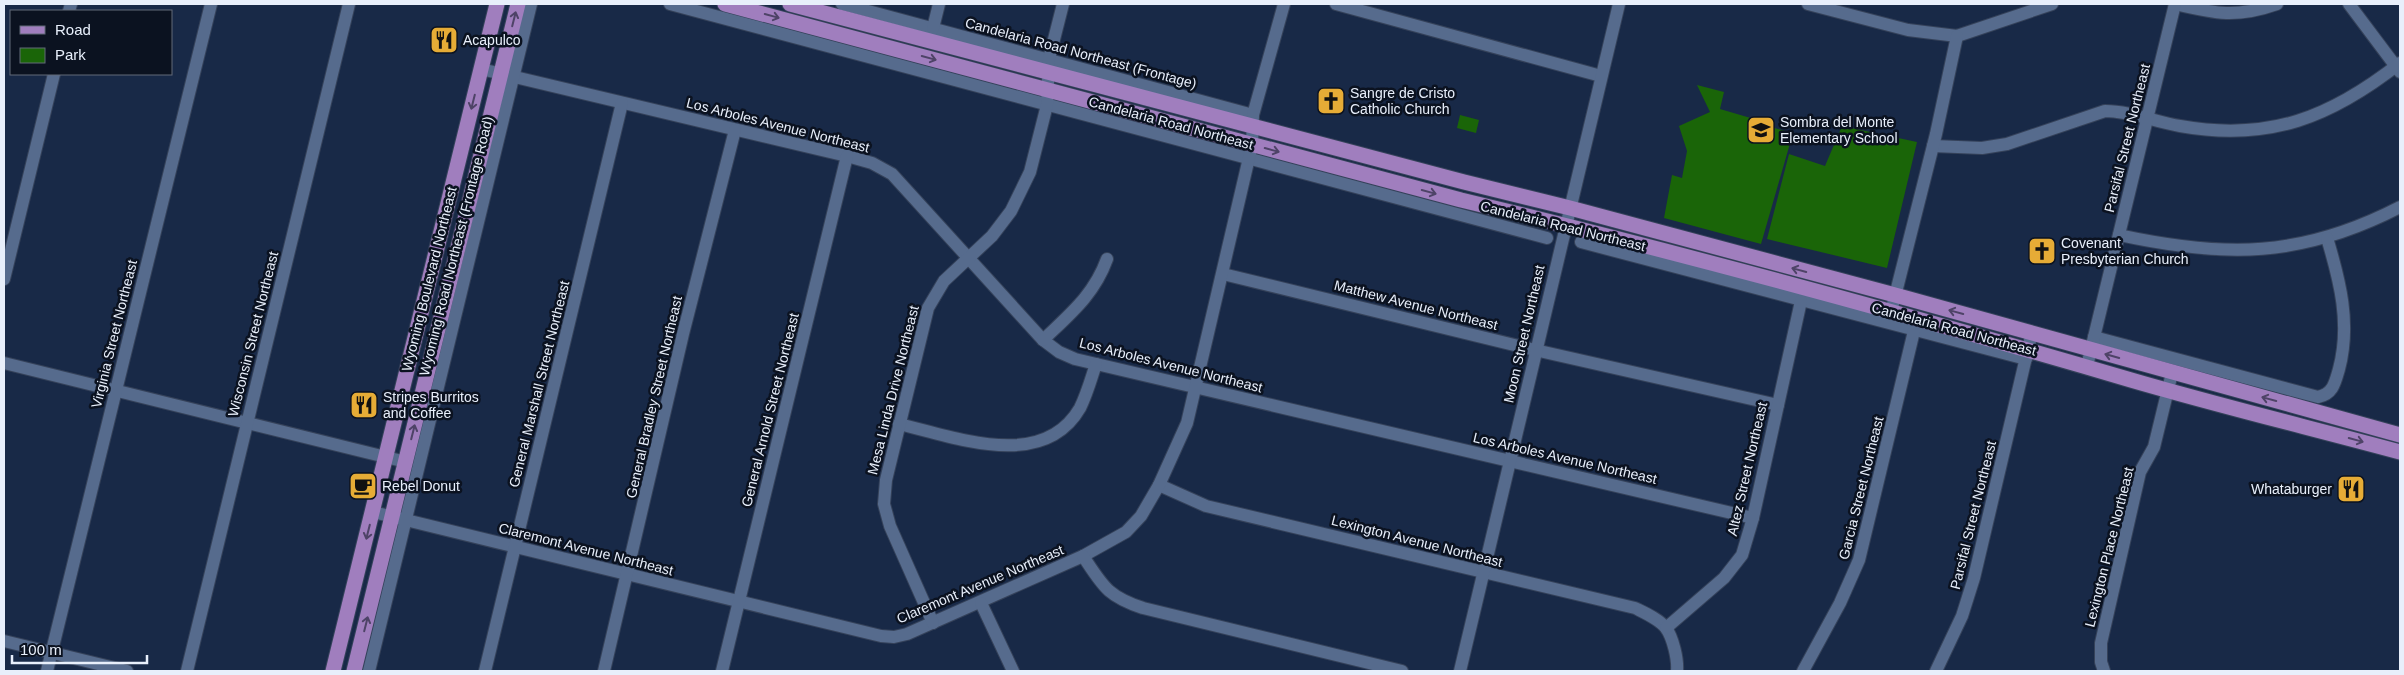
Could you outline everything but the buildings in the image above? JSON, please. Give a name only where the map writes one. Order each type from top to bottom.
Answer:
[{"type":"main road","name":"Wyoming Boulevard Northeast","points":[[333,671],[497,4]]},
{"type":"main road","name":"Wyoming Boulevard Northeast","points":[[354,671],[399,518],[406,462],[506,75],[518,4]]},
{"type":"main road","name":"Candelaria Road Northeast","points":[[725,4],[752,7],[1047,97],[1250,152],[1565,225],[1891,312],[2027,354],[2086,366],[2400,452]]},
{"type":"main road","name":"Candelaria Road Northeast","points":[[790,4],[1049,66],[2032,332],[2092,344],[2172,373],[2400,435]]},
{"type":"street","name":"Virginia Street Northeast","points":[[47,671],[211,4]]},
{"type":"street","name":"Wisconsin Street Northeast","points":[[187,671],[349,4]]},
{"type":"street","name":"Wyoming Road Northeast (Frontage Road)","points":[[369,671],[399,518],[506,75],[531,4]]},
{"type":"street","points":[[670,4],[1047,97]]},
{"type":"street","name":"Candelaria Road Northeast (Frontage)","points":[[842,4],[933,28],[1049,66]]},
{"type":"street","points":[[933,28],[939,4]]},
{"type":"street","name":"Mesa Linda Drive Northeast","points":[[933,623],[890,526],[884,504],[886,480],[928,308],[944,281],[992,236],[1023,191],[1030,172],[1047,97],[1049,66],[1063,4]]},
{"type":"street","points":[[1083,556],[1126,532],[1141,516],[1159,486],[1187,423],[1250,152],[1253,121],[1284,4]]},
{"type":"street","points":[[1336,4],[1601,76]]},
{"type":"street","name":"Moon Street Northeast","points":[[1460,671],[1619,4]]},
{"type":"street","points":[[1808,4],[1908,30],[1957,36],[2052,4]]},
{"type":"street","points":[[2175,4],[2215,14],[2244,14],[2277,4]]},
{"type":"street","name":"Parsifal Street Northeast","points":[[2086,366],[2175,4]]},
{"type":"street","points":[[1933,146],[1982,148],[2007,144],[2105,111],[2116,111],[2212,131],[2277,127],[2308,119],[2367,89],[2399,67],[2349,4]]},
{"type":"street","points":[[1891,312],[1933,146],[1957,36]]},
{"type":"street","name":"Los Arboles Avenue Northeast","points":[[481,69],[872,163],[892,174],[1043,340],[1059,352],[1096,364],[1196,388],[1753,518]]},
{"type":"street","points":[[4,279],[54,75]]},
{"type":"street","name":"General Marshall Street Northeast","points":[[485,671],[622,103]]},
{"type":"street","name":"General Bradley Street Northeast","points":[[604,671],[683,334],[735,130]]},
{"type":"street","points":[[1250,152],[1547,238]]},
{"type":"street","name":"General Arnold Street Northeast","points":[[722,671],[847,156]]},
{"type":"street","points":[[2119,235],[2170,246],[2216,251],[2279,247],[2327,238],[2381,217],[2400,207]]},
{"type":"street","points":[[2092,344],[2318,397],[2326,395],[2333,388],[2344,352],[2345,319],[2341,285],[2327,238]]},
{"type":"street","points":[[1581,242],[1914,331],[2027,354]]},
{"type":"street","points":[[1043,340],[1089,296],[1100,279],[1107,259]]},
{"type":"street","name":"Matthew Avenue Northeast","points":[[1223,274],[1536,350],[1778,405]]},
{"type":"street","name":"Altez Street Northeast","points":[[1666,628],[1724,578],[1742,555],[1753,518],[1801,301]]},
{"type":"street","name":"Garcia Street Northeast","points":[[1803,671],[1840,603],[1860,560],[1914,331]]},
{"type":"street","name":"Parsifal Street Northeast","points":[[1936,671],[1962,616],[1974,578],[2032,332]]},
{"type":"street","points":[[4,363],[406,462]]},
{"type":"street","points":[[899,424],[994,446],[1021,446],[1045,439],[1065,425],[1079,410],[1088,390],[1096,364]]},
{"type":"street","name":"Lexington Place Northeast","points":[[2104,671],[2101,662],[2101,643],[2140,472],[2154,447],[2172,373]]},
{"type":"street","name":"Lexington Avenue Northeast","points":[[1159,486],[1206,506],[1635,608],[1650,615],[1666,628]]},
{"type":"street","name":"Claremont Avenue Northeast","points":[[373,512],[739,602],[881,636],[894,637],[907,634],[981,603],[1083,556],[1104,588],[1129,604],[1402,671]]},
{"type":"street","points":[[981,603],[1013,671]]},
{"type":"street","points":[[1666,628],[1675,653],[1677,671]]},
{"type":"street","points":[[4,641],[127,671]]},
{"type":"green space","points":[[1697,85],[1724,92],[1720,109],[1754,119],[1758,129],[1760,124],[1793,133],[1761,244],[1664,218],[1672,175],[1682,178],[1687,151],[1679,126],[1710,112]]},
{"type":"green space","points":[[1460,115],[1479,120],[1476,133],[1457,128]]},
{"type":"green space","points":[[1842,126],[1917,142],[1887,268],[1767,239],[1789,154],[1825,166]]},
{"type":"place","name":"Acapulco","points":[[444,40]]},
{"type":"place","name":"Sangre de Cristo Catholic Church","points":[[1331,101]]},
{"type":"place","name":"Sombra del Monte Elementary School","points":[[1761,130]]},
{"type":"place","name":"Covenant Presbyterian Church","points":[[2042,251]]},
{"type":"place","name":"Stripes Burritos and Coffee","points":[[364,405]]},
{"type":"place","name":"Rebel Donut","points":[[363,486]]},
{"type":"place","name":"Whataburger","points":[[2351,489]]}]
